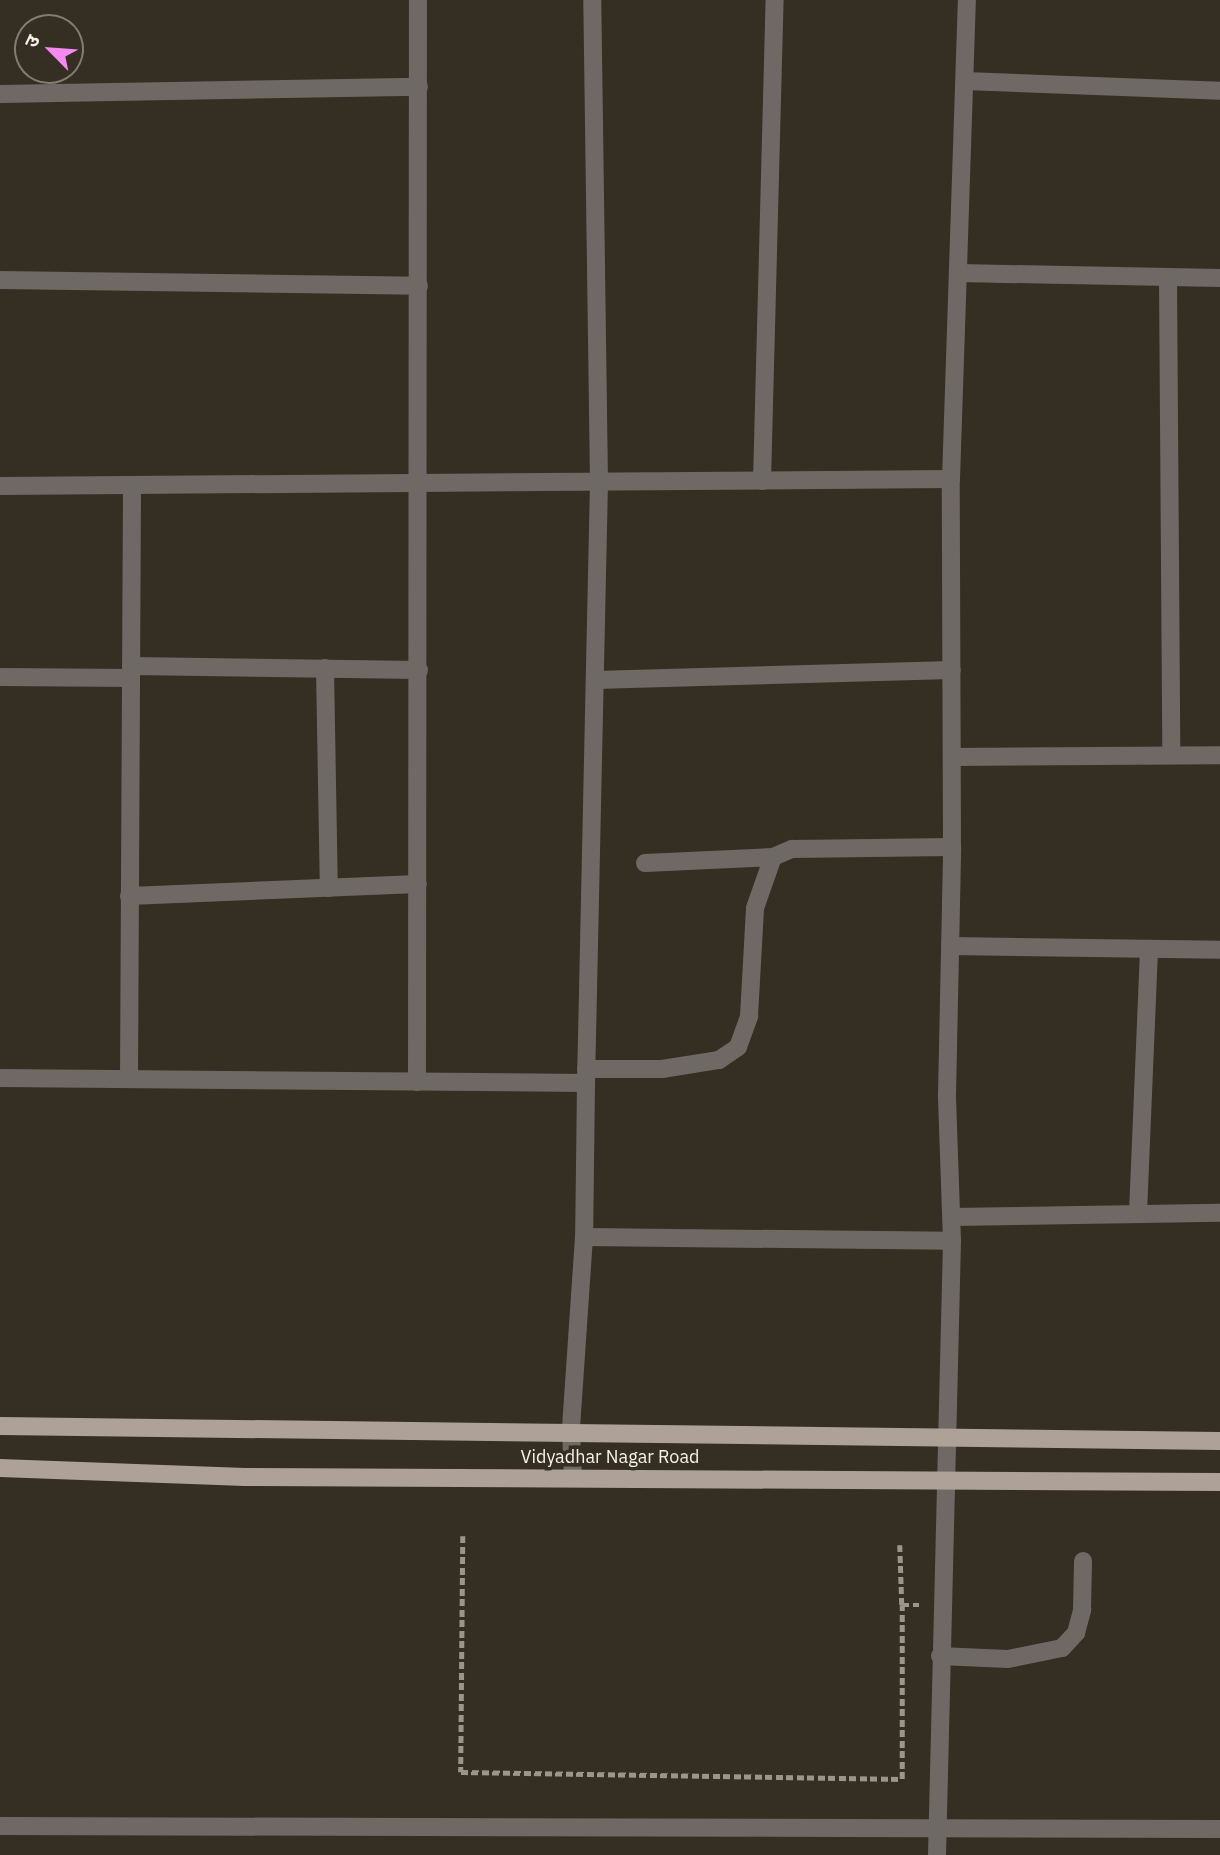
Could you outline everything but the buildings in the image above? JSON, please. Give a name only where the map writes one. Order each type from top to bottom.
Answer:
[{"type":"main road","name":"Vidyadhar Nagar Road","points":[[0,1426],[571,1430],[1220,1441]]},
{"type":"main road","name":"Vidyadhar Nagar Road","points":[[0,1468],[245,1477],[1220,1482]]},
{"type":"street","points":[[417,1082],[421,483],[418,0]]},
{"type":"street","points":[[573,1478],[571,1430],[584,1237],[599,482],[592,0]]},
{"type":"street","points":[[762,481],[775,0]]},
{"type":"street","points":[[936,1855],[943,1479],[953,1241],[947,1095],[952,847],[951,479],[968,0]]},
{"type":"street","points":[[965,81],[1220,91]]},
{"type":"street","points":[[0,94],[419,87]]},
{"type":"street","points":[[958,272],[1220,278]]},
{"type":"street","points":[[1168,276],[1171,755]]},
{"type":"street","points":[[0,280],[419,286]]},
{"type":"street","points":[[0,486],[951,479]]},
{"type":"street","points":[[128,1079],[132,485]]},
{"type":"street","points":[[0,677],[325,668],[419,670]]},
{"type":"street","points":[[325,668],[329,888]]},
{"type":"street","points":[[595,680],[952,670]]},
{"type":"street","points":[[952,757],[1220,755]]},
{"type":"street","points":[[645,863],[773,858],[792,849],[952,847]]},
{"type":"street","points":[[0,1078],[417,1082],[586,1076],[662,1069],[719,1060],[738,1047],[749,1016],[755,908],[773,858]]},
{"type":"street","points":[[129,896],[418,884]]},
{"type":"street","points":[[950,946],[1220,950]]},
{"type":"street","points":[[1138,1213],[1149,949]]},
{"type":"street","points":[[952,1217],[1220,1213]]},
{"type":"street","points":[[584,1237],[953,1241]]},
{"type":"street","points":[[940,1656],[1008,1659],[1062,1648],[1076,1633],[1082,1610],[1083,1561]]},
{"type":"street","points":[[0,1826],[1220,1829]]},
{"type":"path","points":[[463,1536],[461,1772],[902,1779],[900,1545]]},
{"type":"path","points":[[902,1605],[941,1605]]}]
